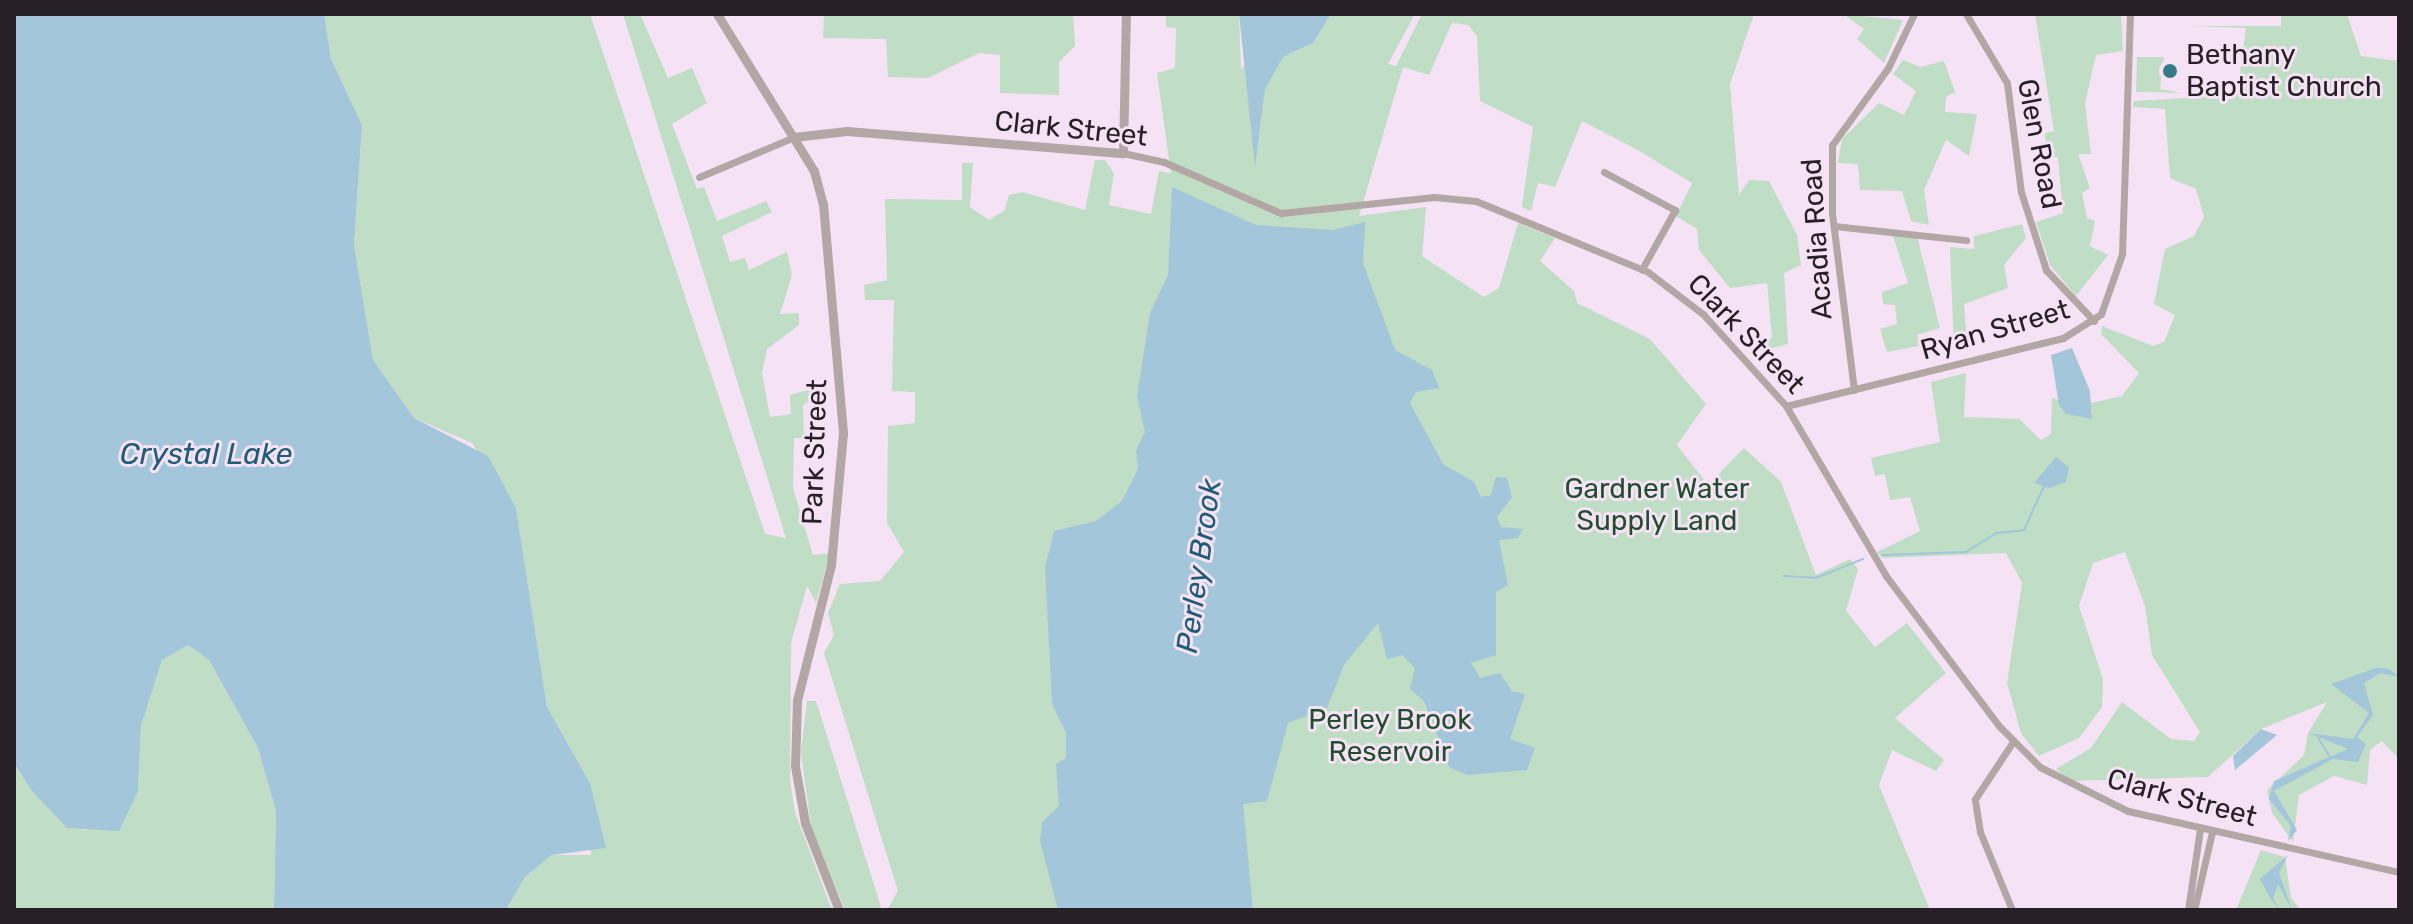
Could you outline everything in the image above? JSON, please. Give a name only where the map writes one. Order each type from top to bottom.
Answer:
[{"type":"street","name":"Park Street","points":[[717,14],[794,137],[822,195],[843,415],[832,559],[799,689],[795,766],[805,823],[839,910]]},
{"type":"street","points":[[1123,153],[1126,14]]},
{"type":"street","name":"Acadia Road","points":[[1854,390],[1834,226],[1835,136],[1888,68],[1914,14]]},
{"type":"street","name":"Glen Road","points":[[1966,14],[2007,83],[2021,192],[2046,270],[2094,321]]},
{"type":"street","name":"Ryan Street","points":[[1786,406],[2063,338],[2094,321],[2113,295],[2122,254],[2130,14]]},
{"type":"street","name":"Clark Street","points":[[794,137],[847,131],[1123,153],[1164,162],[1281,213],[1434,197],[1477,201],[1642,269],[1703,314],[1786,406],[1872,556],[2012,743],[2085,795],[2212,832],[2399,872]]},
{"type":"street","points":[[699,177],[794,137]]},
{"type":"street","points":[[1604,172],[1675,210],[1642,269]]},
{"type":"street","points":[[1834,226],[1906,228],[1966,240]]},
{"type":"street","points":[[2012,743],[1975,797],[1980,832],[2012,910]]},
{"type":"street","points":[[2191,910],[2200,829]]},
{"type":"street","points":[[2191,910],[2212,832]]},
{"type":"green space","points":[[324,14],[590,14],[765,534],[786,538],[623,14],[640,14],[668,78],[692,68],[707,103],[672,124],[697,189],[704,187],[717,221],[766,201],[772,212],[722,236],[730,262],[745,258],[749,270],[787,252],[792,275],[780,314],[799,313],[799,325],[767,349],[762,373],[770,417],[791,414],[790,395],[815,388],[815,398],[803,405],[804,438],[794,438],[793,488],[813,555],[830,553],[816,603],[807,586],[791,643],[790,780],[795,813],[832,910],[506,910],[525,877],[552,855],[591,855],[590,783],[547,707],[516,508],[472,443],[414,418],[373,360],[354,245],[362,125],[331,59]]},
{"type":"green space","points":[[824,14],[1073,14],[1075,46],[1059,62],[1059,95],[1000,93],[1000,55],[979,53],[928,78],[888,77],[886,39],[823,38]]},
{"type":"green space","name":"Gardner Water Supply Land","points":[[1166,14],[1239,14],[1241,70],[1256,50],[1290,54],[1313,43],[1331,14],[1415,14],[1388,64],[1396,66],[1422,14],[1754,14],[1730,84],[1739,195],[1749,180],[1769,181],[1797,235],[1801,265],[1784,273],[1788,344],[1752,353],[1749,343],[1772,338],[1767,283],[1730,288],[1699,250],[1697,229],[1676,216],[1692,183],[1582,121],[1555,187],[1538,183],[1531,211],[1522,207],[1533,127],[1480,101],[1477,36],[1468,25],[1452,23],[1429,75],[1403,67],[1359,216],[1426,207],[1422,256],[1484,297],[1499,288],[1518,223],[1555,238],[1540,261],[1574,291],[1577,303],[1650,339],[1706,404],[1677,445],[1708,485],[1744,448],[1781,482],[1816,575],[1850,559],[1858,569],[1846,611],[1875,647],[1907,623],[1946,673],[1895,718],[1944,760],[1936,771],[1892,750],[1879,785],[1930,910],[887,910],[898,891],[824,653],[834,635],[828,613],[840,584],[880,581],[904,552],[887,523],[888,426],[915,423],[915,392],[892,391],[894,300],[865,300],[864,285],[887,280],[885,199],[962,200],[962,163],[973,163],[970,207],[989,220],[1005,210],[1009,195],[1022,192],[1085,210],[1095,160],[1105,160],[1114,173],[1109,205],[1151,214],[1159,171],[1171,174],[1157,73],[1175,68],[1176,28],[1166,27]]},
{"type":"green space","points":[[1843,14],[1903,20],[1884,63],[1857,39],[1864,29]]},
{"type":"green space","points":[[2035,14],[2121,14],[2123,51],[2096,55],[2085,103],[2091,154],[2078,154],[2090,188],[2082,193],[2087,218],[2095,221],[2090,246],[2108,255],[2076,296],[2050,265],[2036,222],[2063,213],[2058,158],[2047,153],[2045,133],[2054,131]]},
{"type":"green space","points":[[2281,14],[2347,14],[2361,56],[2399,61],[2399,759],[2382,741],[2370,750],[2367,785],[2334,776],[2299,795],[2293,842],[2272,813],[2267,790],[2304,755],[2308,733],[2327,702],[2261,729],[2208,777],[2070,781],[2056,769],[2091,748],[2122,702],[2171,739],[2194,741],[2200,732],[2152,655],[2145,606],[2125,552],[2093,563],[2079,606],[2103,679],[2102,707],[2079,738],[2039,756],[2021,733],[2007,683],[2022,583],[2006,553],[1882,558],[1877,552],[1920,531],[1910,497],[1890,500],[1885,474],[1875,476],[1871,458],[1940,442],[1931,382],[1966,373],[1964,417],[2019,419],[2041,440],[2051,434],[2052,398],[2094,412],[2087,404],[2122,396],[2139,373],[2101,334],[2102,326],[2153,346],[2164,342],[2175,315],[2154,304],[2165,249],[2194,236],[2204,217],[2196,189],[2170,178],[2165,109],[2133,107],[2134,101],[2237,95],[2246,28],[2188,26],[2281,26]]},
{"type":"green space","points":[[2137,57],[2164,57],[2160,89],[2181,93],[2136,92]]},
{"type":"green space","points":[[1903,60],[1920,67],[1944,61],[1955,92],[1946,97],[1945,112],[1977,114],[1969,156],[1946,140],[1924,190],[1929,225],[1911,221],[1902,191],[1860,190],[1858,164],[1838,163],[1842,139],[1879,103],[1904,115],[1916,91],[1893,74]]},
{"type":"green space","points":[[2022,224],[2026,238],[2004,265],[2008,288],[1964,304],[1967,345],[1954,351],[1950,247],[1974,249],[1974,236]]},
{"type":"green space","points":[[1892,233],[1917,236],[1940,328],[1917,335],[1919,346],[1887,352],[1880,329],[1897,324],[1895,305],[1883,304],[1882,292],[1908,283]]},
{"type":"green space","points":[[188,645],[209,660],[258,748],[276,810],[274,910],[14,910],[14,763],[32,791],[83,830],[99,827],[138,791],[141,726],[162,660]]},
{"type":"green space","points":[[807,701],[816,701],[882,910],[845,910],[811,826],[801,752]]},
{"type":"green space","points":[[2261,850],[2285,857],[2291,898],[2301,910],[2236,910]]},
{"type":"water","name":"Crystal Lake","points":[[14,14],[324,14],[331,59],[362,125],[354,245],[373,360],[414,418],[488,456],[516,508],[547,707],[590,783],[606,848],[552,855],[525,877],[506,910],[274,910],[276,811],[258,748],[209,660],[188,645],[162,660],[141,726],[138,791],[119,831],[67,828],[32,791],[14,763]]},
{"type":"water","points":[[1239,14],[1331,14],[1313,43],[1283,57],[1265,89],[1255,166]]},
{"type":"water","name":"Perley Brook Reservoir","points":[[1172,187],[1256,225],[1333,230],[1365,222],[1363,263],[1395,350],[1432,370],[1439,388],[1416,392],[1410,403],[1443,464],[1474,482],[1481,497],[1491,495],[1496,477],[1507,478],[1512,497],[1497,517],[1501,527],[1523,529],[1518,538],[1499,540],[1508,585],[1496,592],[1496,655],[1471,663],[1480,678],[1500,673],[1512,691],[1525,694],[1510,739],[1535,748],[1527,770],[1468,775],[1449,767],[1424,701],[1410,689],[1415,668],[1402,655],[1387,659],[1378,623],[1344,665],[1327,708],[1288,723],[1267,801],[1243,804],[1253,910],[1058,910],[1040,841],[1042,822],[1059,806],[1056,764],[1066,758],[1066,733],[1052,704],[1045,567],[1054,531],[1096,521],[1122,501],[1138,469],[1136,450],[1145,432],[1137,396],[1150,313],[1168,275]]},
{"type":"water","points":[[2072,348],[2090,391],[2092,419],[2066,414],[2059,405],[2051,355]]},
{"type":"water","points":[[2056,457],[2069,467],[2066,482],[2050,488],[2034,483]]},
{"type":"water","points":[[2376,668],[2389,669],[2399,677],[2380,673],[2364,683],[2373,715],[2357,737],[2366,744],[2358,762],[2333,759],[2274,791],[2297,830],[2288,841],[2291,826],[2269,799],[2274,781],[2348,749],[2308,733],[2353,739],[2369,713],[2331,684]]},
{"type":"water","points":[[2261,729],[2277,735],[2235,770],[2233,756]]},
{"type":"water","points":[[2288,855],[2279,873],[2292,910],[2278,884],[2273,899],[2280,910],[2260,879]]},
{"type":"waterway","points":[[1882,555],[1966,552],[1997,533],[2024,530],[2044,486]]},
{"type":"waterway","points":[[1783,576],[1816,578],[1863,559]]},
{"type":"waterway","points":[[2319,739],[2330,757]]},
{"type":"place","name":"Bethany Baptist Church","points":[[2170,71]]},
{"type":"water label","name":"Perley Brook","points":[[1199,566]]}]
